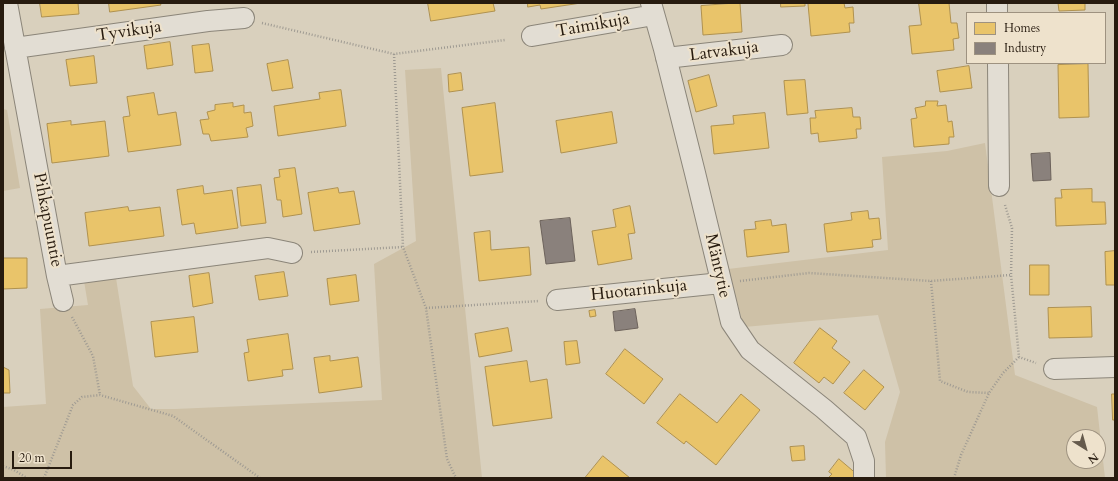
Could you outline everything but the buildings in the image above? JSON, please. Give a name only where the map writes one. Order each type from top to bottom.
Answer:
[{"type":"street","name":"Pihkapuuntie","points":[[7,3],[57,276],[268,248],[292,253]]},
{"type":"street","name":"Taimikuja","points":[[532,36],[653,9]]},
{"type":"street","name":"Mäntytie","points":[[653,9],[695,173],[730,322],[750,350],[824,409],[856,437],[864,461],[864,478]]},
{"type":"street","name":"Tyvikuja","points":[[15,48],[244,18]]},
{"type":"street","name":"Latvakuja","points":[[666,58],[782,45]]},
{"type":"street","points":[[998,64],[999,186]]},
{"type":"street","points":[[57,276],[63,301]]},
{"type":"street","name":"Huotarinkuja","points":[[557,300],[721,283]]},
{"type":"street","points":[[1054,369],[1115,367]]},
{"type":"path","points":[[244,18],[394,54],[505,40]]},
{"type":"path","points":[[394,54],[403,247],[426,308],[447,459],[456,478]]},
{"type":"path","points":[[999,186],[1012,228],[1011,275],[1019,357]]},
{"type":"path","points":[[292,253],[403,247]]},
{"type":"path","points":[[721,283],[809,273],[931,281],[1011,275]]},
{"type":"path","points":[[931,281],[940,381],[968,392],[988,393]]},
{"type":"path","points":[[426,308],[557,300]]},
{"type":"path","points":[[63,301],[93,356],[100,395]]},
{"type":"path","points":[[1019,357],[1054,369]]},
{"type":"path","points":[[954,478],[961,455],[988,393],[1003,373],[1019,357]]},
{"type":"path","points":[[44,478],[74,405],[82,397],[100,395],[173,416],[260,478]]},
{"type":"path","points":[[3,466],[14,470],[27,478]]},
{"type":"shaded area","points":[[441,68],[482,478],[3,478],[3,407],[46,404],[40,309],[88,305],[84,281],[116,278],[133,386],[151,409],[382,400],[374,264],[416,241],[405,70]]},
{"type":"shaded area","points":[[3,109],[7,110],[20,188],[3,191]]},
{"type":"shaded area","points":[[985,143],[1015,375],[1097,407],[1099,429],[1066,429],[1066,469],[1104,469],[1105,478],[886,478],[885,442],[900,392],[878,315],[744,327],[728,269],[888,250],[882,157],[947,151]]}]
